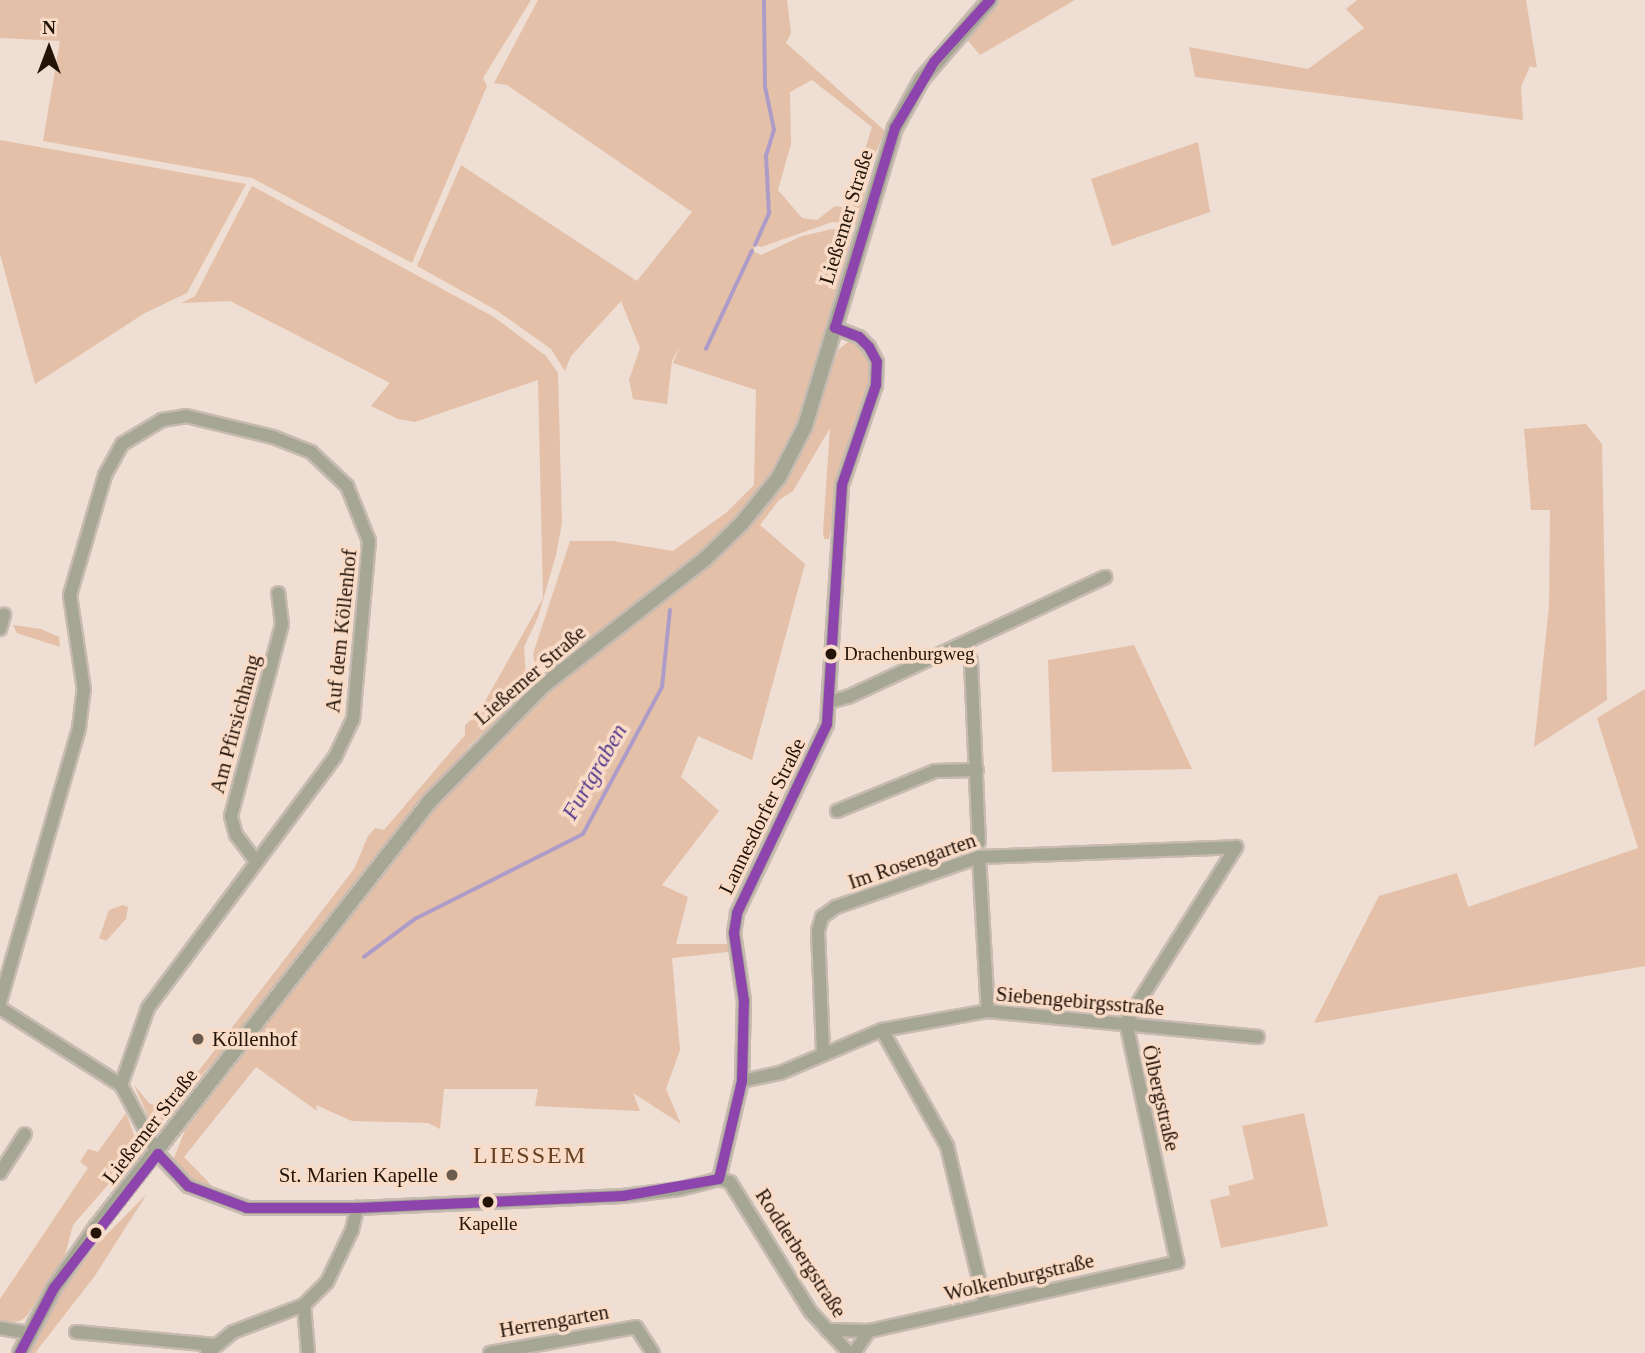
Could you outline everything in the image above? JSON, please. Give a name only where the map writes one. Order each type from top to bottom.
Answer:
[{"type":"street","name":"Ließemer Straße","points":[[20,1353],[28,1333],[95,1229],[158,1154],[430,801],[474,753],[543,686],[705,559],[742,523],[779,477],[805,426],[883,167],[908,101],[934,62],[990,0]]},
{"type":"street","name":"Lannesdorfer Straße","points":[[719,1179],[742,1081],[744,1000],[734,933],[737,913],[827,724],[842,485],[876,385],[877,362],[859,337],[835,328]]},
{"type":"street","name":"Auf dem Köllenhof","points":[[0,1002],[81,718],[84,690],[70,594],[105,475],[126,440],[162,420],[211,418],[311,452],[347,486],[369,541],[353,719],[335,757],[255,860],[148,1008],[121,1085]]},
{"type":"street","points":[[829,702],[848,697],[1105,578]]},
{"type":"street","name":"Am Pfirsichhang","points":[[255,860],[236,835],[231,816],[282,624],[278,593]]},
{"type":"street","points":[[0,629],[4,615]]},
{"type":"street","points":[[963,644],[971,661],[979,842]]},
{"type":"street","points":[[837,811],[935,771],[977,770]]},
{"type":"street","name":"Im Rosengarten","points":[[823,1051],[818,943],[822,917],[836,907],[979,857],[1236,847]]},
{"type":"street","name":"Ölbergstraße","points":[[1177,1262],[1126,1022],[1236,847]]},
{"type":"street","points":[[979,857],[988,1011]]},
{"type":"street","points":[[0,1008],[121,1085],[158,1154],[188,1186],[247,1208],[357,1208],[623,1196],[680,1189],[719,1179]]},
{"type":"street","name":"Siebengebirgsstraße","points":[[742,1081],[780,1073],[823,1051],[882,1030],[988,1011],[1126,1022],[1258,1037]]},
{"type":"street","points":[[882,1030],[947,1146],[985,1304]]},
{"type":"street","points":[[0,1173],[25,1134]]},
{"type":"street","name":"Rodderbergstraße","points":[[719,1179],[730,1182],[741,1195],[810,1311],[849,1353]]},
{"type":"street","points":[[76,1332],[210,1349],[233,1332],[304,1305],[327,1282],[352,1230],[357,1208]]},
{"type":"street","name":"Wolkenburgstraße","points":[[827,1330],[869,1331],[1177,1262]]},
{"type":"street","points":[[304,1305],[308,1353]]},
{"type":"street","name":"Herrengarten","points":[[490,1353],[636,1327],[653,1353]]},
{"type":"street","points":[[0,1328],[28,1333]]},
{"type":"street","points":[[854,1353],[869,1331]]},
{"type":"shaded area","points":[[0,0],[531,0],[483,78],[487,86],[412,263],[252,178],[43,141],[60,41],[0,38]]},
{"type":"shaded area","points":[[538,0],[787,0],[791,33],[786,43],[885,131],[871,164],[858,225],[832,222],[761,247],[756,245],[753,251],[761,255],[802,236],[832,229],[853,232],[798,420],[778,463],[732,522],[706,547],[554,668],[545,669],[535,665],[533,654],[570,541],[613,541],[673,551],[727,512],[754,485],[756,390],[673,363],[680,346],[672,361],[667,404],[633,399],[629,380],[640,348],[621,301],[571,356],[565,371],[551,349],[496,310],[417,266],[461,165],[637,281],[692,212],[507,85],[494,83]],"holes":[[[812,80],[872,127],[847,208],[835,206],[817,220],[802,218],[778,190],[791,144],[790,92]]]},
{"type":"shaded area","points":[[993,0],[1075,0],[980,55],[963,35]]},
{"type":"shaded area","points":[[1357,0],[1526,0],[1537,68],[1530,66],[1521,87],[1523,120],[1195,77],[1189,47],[1308,69],[1364,28],[1346,9]]},
{"type":"shaded area","points":[[0,140],[246,184],[187,293],[145,313],[35,384],[0,254]]},
{"type":"shaded area","points":[[1198,142],[1210,212],[1112,246],[1091,179]]},
{"type":"shaded area","points":[[252,186],[494,317],[546,356],[558,373],[562,523],[556,555],[538,617],[524,647],[527,691],[470,745],[267,1000],[157,1127],[151,1123],[134,1085],[149,1103],[161,1108],[173,1092],[178,1095],[187,1086],[354,869],[368,836],[375,828],[384,830],[465,735],[465,725],[478,714],[543,598],[538,380],[415,422],[398,419],[371,406],[390,383],[230,301],[181,303],[195,296]]},
{"type":"shaded area","points":[[849,341],[866,353],[871,383],[850,434],[829,539],[824,539],[823,532],[830,428],[793,491],[779,500],[760,525],[805,564],[752,760],[698,736],[681,777],[719,811],[662,885],[688,897],[676,944],[728,944],[728,952],[672,958],[680,1050],[666,1089],[681,1124],[633,1093],[640,1111],[535,1106],[538,1089],[444,1089],[440,1129],[428,1123],[352,1121],[316,1105],[317,1111],[256,1067],[184,1157],[218,1192],[186,1176],[174,1158],[185,1130],[458,780],[560,680],[745,530],[763,509],[797,457],[839,349]]},
{"type":"shaded area","points":[[1586,424],[1602,444],[1607,700],[1534,747],[1549,606],[1550,510],[1531,510],[1524,429]]},
{"type":"shaded area","points":[[13,625],[41,629],[59,637],[60,647],[17,633]]},
{"type":"shaded area","points":[[1134,645],[1192,769],[1052,772],[1048,660]]},
{"type":"shaded area","points":[[1645,689],[1645,966],[1314,1023],[1379,896],[1457,873],[1468,907],[1638,848],[1597,718]]},
{"type":"shaded area","points":[[123,905],[128,907],[126,919],[106,941],[99,938],[109,910]]},
{"type":"shaded area","points":[[126,1113],[136,1140],[134,1155],[73,1225],[65,1255],[27,1316],[20,1321],[0,1323],[0,1299],[88,1168],[80,1162],[88,1149],[98,1152]]},
{"type":"shaded area","points":[[1304,1113],[1328,1226],[1221,1248],[1210,1200],[1230,1195],[1228,1186],[1254,1179],[1242,1126]]},
{"type":"shaded area","points":[[147,1194],[94,1277],[35,1353],[25,1353],[56,1298],[98,1243]]},
{"type":"waterway","name":"Furtgraben","points":[[755,245],[769,213],[766,156],[774,130],[765,87],[764,0]]},
{"type":"waterway","name":"Furtgraben","points":[[706,349],[752,251]]},
{"type":"waterway","name":"Furtgraben","points":[[364,957],[415,919],[583,834],[662,687],[670,610]]},
{"type":"transit line","points":[[835,328],[895,128],[934,62],[990,0]]},
{"type":"transit line","points":[[719,1179],[742,1081],[744,1001],[734,933],[737,913],[827,724],[842,485],[876,385],[877,362],[869,347],[859,337],[835,328]]},
{"type":"transit line","points":[[158,1154],[188,1186],[247,1208],[357,1208],[623,1196],[719,1179]]},
{"type":"transit line","points":[[20,1353],[54,1288],[158,1154]]},
{"type":"place","name":"Drachenburgweg","points":[[831,654]]},
{"type":"place","name":"Köllenhof","points":[[198,1039]]},
{"type":"place","name":"St. Marien Kapelle","points":[[452,1175]]},
{"type":"place","name":"Kapelle","points":[[488,1202]]},
{"type":"district","name":"LIESSEM","points":[[530,1156]]}]
